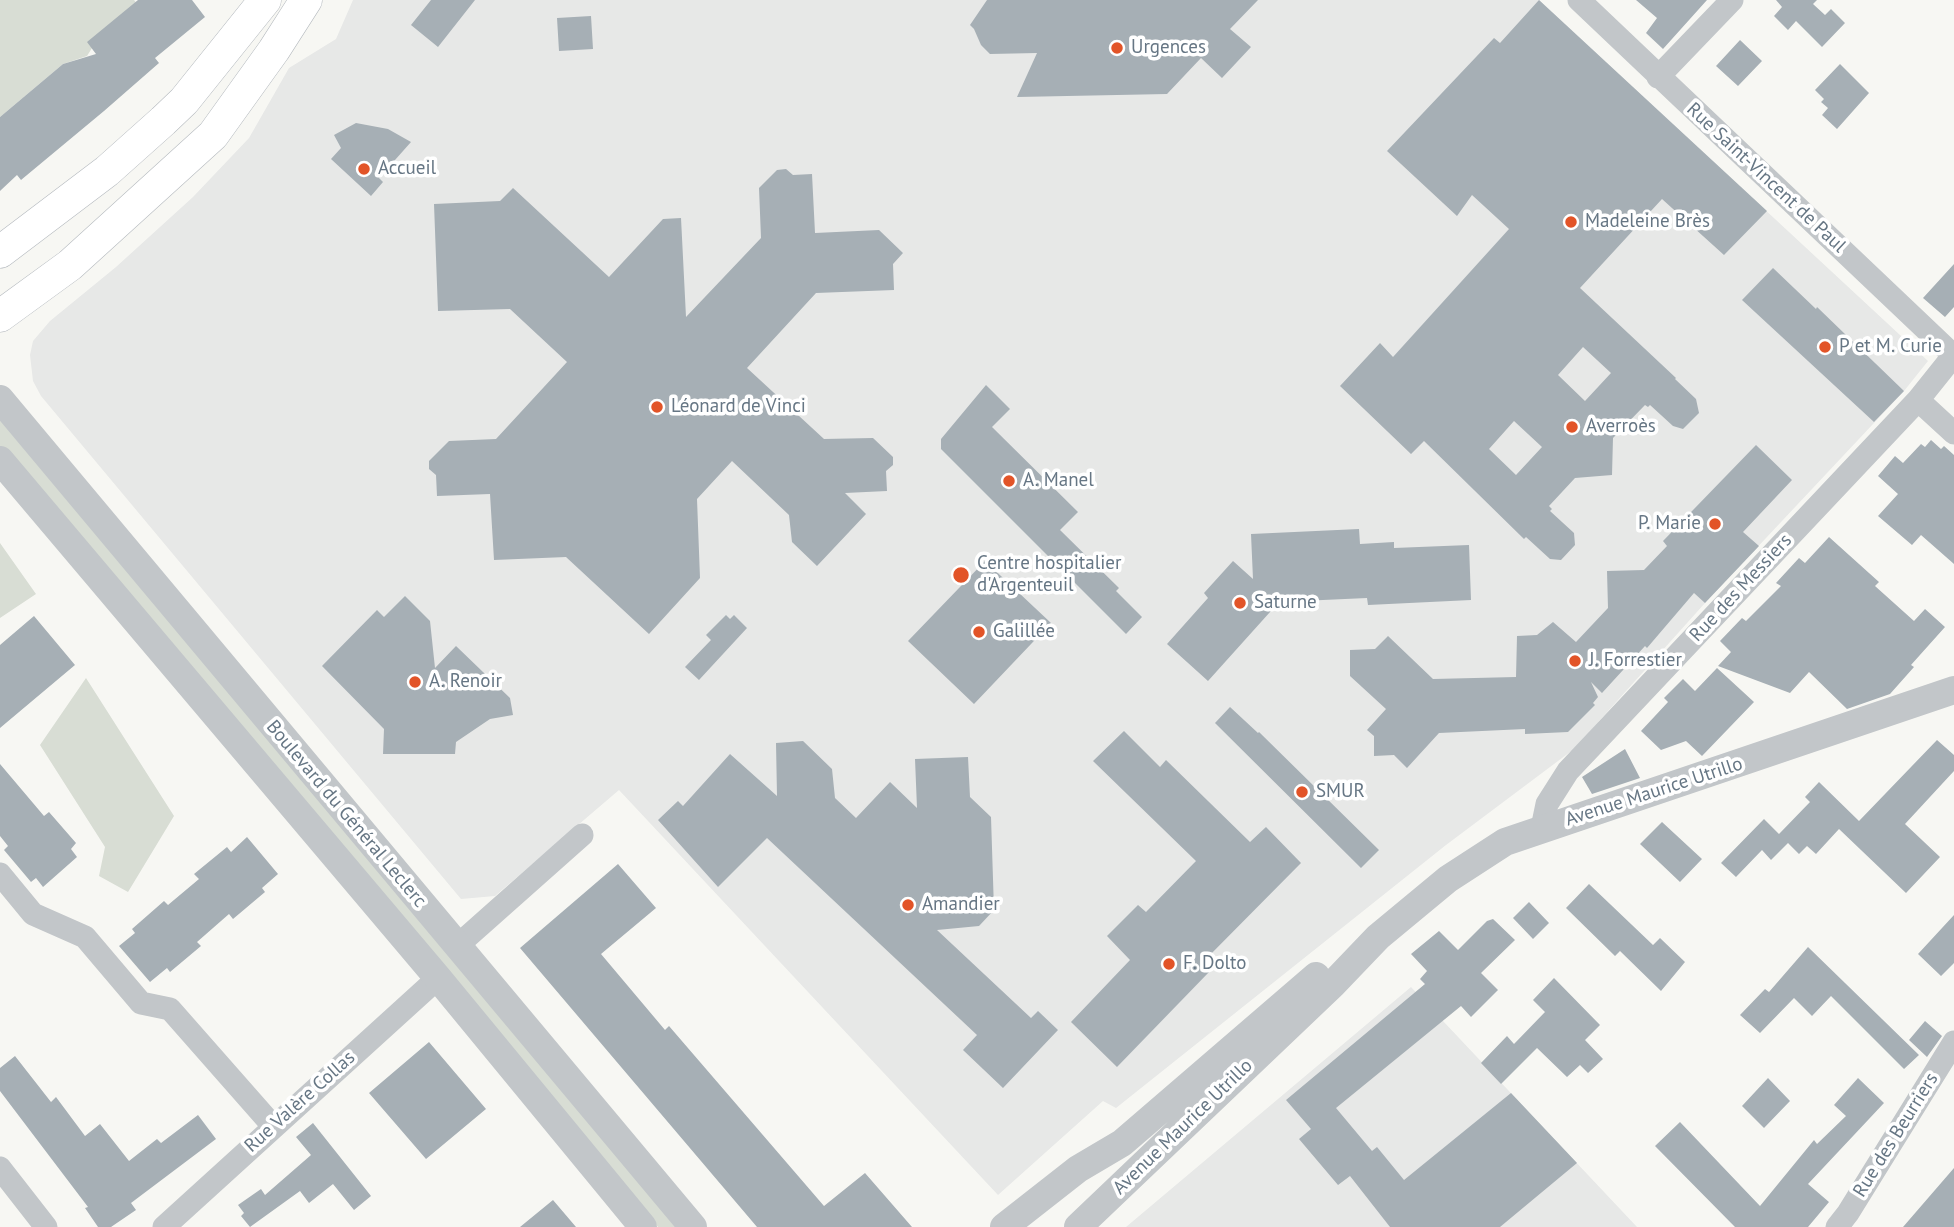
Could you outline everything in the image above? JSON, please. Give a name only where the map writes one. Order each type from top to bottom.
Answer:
[{"type":"main road","points":[[0,252],[107,172],[184,101],[265,0]]},
{"type":"main road","points":[[0,316],[70,265],[212,135],[274,50],[306,0]]},
{"type":"main road","points":[[184,101],[212,135]]},
{"type":"street","name":"Rue Saint-Vincent de Paul","points":[[1578,0],[1954,356]]},
{"type":"street","points":[[1658,77],[1732,0]]},
{"type":"street","name":"Rue des Messiers","points":[[1542,828],[1547,804],[1569,771],[1918,400],[1954,356]]},
{"type":"street","name":"Boulevard du Général Leclerc","points":[[0,399],[693,1227]]},
{"type":"street","points":[[1918,400],[1954,433]]},
{"type":"street","name":"Boulevard du Général Leclerc","points":[[0,460],[438,978],[643,1227]]},
{"type":"street","name":"Avenue Maurice Utrillo","points":[[1078,1227],[1378,937],[1448,879],[1505,842],[1954,690]]},
{"type":"street","points":[[457,946],[582,835]]},
{"type":"street","points":[[0,874],[33,914],[85,937],[141,1003],[170,1009],[273,1126]]},
{"type":"street","name":"Avenue Maurice Utrillo","points":[[1004,1227],[1078,1169],[1122,1143],[1314,978],[1378,937]]},
{"type":"street","name":"Rue Valère Collas","points":[[164,1227],[438,978]]},
{"type":"street","name":"Rue des Beurriers","points":[[1837,1227],[1954,1042]]},
{"type":"street","points":[[0,1168],[46,1227]]},
{"type":"shaded area","points":[[0,0],[134,0],[140,7],[92,48],[87,56],[63,64],[0,117]]},
{"type":"shaded area","name":"Centre hospitalier d'Argenteuil","points":[[353,0],[1539,0],[1928,361],[1904,391],[1705,603],[1574,749],[1446,845],[1116,1108],[1103,1101],[998,1195],[619,790],[495,896],[461,899],[41,396],[33,381],[30,355],[33,341],[50,321],[116,267],[193,197],[249,138],[289,68],[336,39]]},
{"type":"shaded area","points":[[0,415],[684,1227],[658,1227],[0,446]]},
{"type":"shaded area","points":[[0,543],[36,594],[0,618]]},
{"type":"shaded area","points":[[86,678],[174,816],[128,892],[99,876],[105,847],[40,745]]},
{"type":"shaded area","points":[[1411,987],[1637,1227],[1126,1227]]},
{"type":"building","points":[[138,0],[192,0],[205,17],[155,58],[159,63],[104,111],[21,180],[17,175],[0,191],[0,117],[63,64],[96,54],[87,42]]},
{"type":"building","points":[[431,0],[475,0],[438,47],[411,25]]},
{"type":"building","name":"Urgences","points":[[987,0],[1258,0],[1230,29],[1251,47],[1222,78],[1201,58],[1167,94],[1017,97],[1037,53],[990,54],[981,45],[970,25]]},
{"type":"building","name":"Madeleine Brès","points":[[1539,0],[1767,211],[1724,255],[1662,199],[1580,288],[1696,399],[1699,413],[1683,429],[1673,426],[1650,405],[1645,405],[1613,438],[1612,475],[1575,478],[1549,506],[1552,509],[1550,511],[1574,533],[1575,545],[1561,560],[1550,559],[1526,537],[1524,539],[1424,441],[1411,454],[1340,386],[1380,343],[1393,357],[1509,229],[1472,195],[1457,216],[1387,151],[1494,38],[1500,43]],"holes":[[[1583,347],[1611,373],[1585,401],[1558,375]],[[1514,421],[1542,447],[1516,475],[1489,449]]]},
{"type":"building","points":[[1636,0],[1707,0],[1663,49],[1646,33],[1657,18]]},
{"type":"building","points":[[1776,0],[1817,0],[1813,4],[1825,15],[1831,9],[1845,23],[1822,47],[1796,21],[1788,30],[1774,16],[1782,7]]},
{"type":"building","points":[[591,16],[593,49],[559,51],[557,18]]},
{"type":"building","points":[[1740,40],[1762,61],[1738,86],[1716,66]]},
{"type":"building","points":[[1840,64],[1869,93],[1837,129],[1822,115],[1828,108],[1821,102],[1824,99],[1815,90]]},
{"type":"building","name":"Accueil","points":[[356,123],[388,129],[411,142],[379,178],[383,182],[371,196],[331,159],[341,148],[334,135]]},
{"type":"building","name":"Léonard de Vinci","points":[[786,169],[793,175],[812,174],[815,233],[879,230],[903,253],[893,264],[894,290],[816,293],[747,368],[824,439],[873,438],[893,457],[893,465],[886,471],[887,491],[845,493],[866,514],[817,566],[792,542],[789,515],[732,461],[697,499],[700,578],[649,634],[566,557],[494,560],[490,494],[437,496],[436,475],[429,469],[429,461],[449,441],[496,439],[567,362],[510,309],[438,311],[434,204],[500,201],[513,188],[609,277],[663,219],[681,218],[686,317],[761,238],[759,188],[777,170]]},
{"type":"building","points":[[1954,264],[1954,307],[1945,317],[1923,298]]},
{"type":"building","name":"P et M. Curie","points":[[1773,268],[1904,391],[1874,422],[1742,300]]},
{"type":"building","name":"A. Manel","points":[[986,385],[1010,409],[992,427],[1078,512],[1060,530],[1119,588],[1116,591],[1142,617],[1126,634],[941,449],[941,439]]},
{"type":"building","points":[[1931,440],[1954,455],[1954,564],[1921,535],[1912,545],[1878,516],[1898,494],[1878,476],[1895,456],[1903,463],[1921,444],[1925,447]]},
{"type":"building","name":"J. Forrestier","points":[[1756,445],[1792,480],[1743,532],[1759,546],[1705,603],[1694,593],[1647,648],[1645,646],[1602,693],[1591,682],[1598,697],[1593,703],[1595,705],[1568,732],[1525,734],[1525,729],[1439,733],[1407,768],[1394,755],[1374,756],[1374,736],[1367,730],[1386,709],[1350,676],[1350,650],[1375,649],[1388,636],[1433,679],[1516,677],[1517,636],[1537,635],[1553,622],[1576,642],[1608,608],[1607,571],[1644,570],[1667,546],[1663,541]]},
{"type":"building","name":"Saturne","points":[[1359,529],[1360,544],[1394,542],[1394,548],[1469,545],[1471,600],[1368,605],[1367,598],[1279,602],[1208,681],[1167,644],[1208,598],[1204,593],[1233,561],[1253,579],[1251,534]]},
{"type":"building","points":[[1829,537],[1879,582],[1875,586],[1914,621],[1925,609],[1945,627],[1911,665],[1914,667],[1890,694],[1847,709],[1809,672],[1790,693],[1718,666],[1731,652],[1720,641],[1742,618],[1746,621],[1781,586],[1776,583],[1799,558],[1805,563]]},
{"type":"building","name":"Galillée","points":[[985,561],[1051,623],[974,704],[908,641]]},
{"type":"building","name":"A. Renoir","points":[[405,596],[430,621],[435,668],[456,646],[510,698],[513,715],[490,719],[456,742],[455,754],[383,754],[384,729],[322,666],[377,610],[384,617]]},
{"type":"building","points":[[726,615],[730,619],[734,615],[747,628],[699,680],[685,667],[711,640],[706,635]]},
{"type":"building","points":[[34,616],[75,665],[0,728],[0,645]]},
{"type":"building","points":[[1717,668],[1754,702],[1702,756],[1686,741],[1661,750],[1641,731],[1668,702],[1664,698],[1683,679],[1695,691]]},
{"type":"building","name":"SMUR","points":[[1230,707],[1379,850],[1361,868],[1215,723]]},
{"type":"building","points":[[1124,731],[1160,767],[1166,760],[1250,842],[1266,827],[1301,863],[1202,963],[1210,971],[1117,1067],[1071,1022],[1130,960],[1107,936],[1138,905],[1146,912],[1196,861],[1093,761]]},
{"type":"building","points":[[1937,740],[1954,755],[1954,771],[1905,824],[1940,857],[1906,893],[1839,829],[1816,854],[1807,846],[1799,854],[1788,843],[1771,860],[1762,850],[1736,877],[1721,863],[1764,819],[1779,834],[1810,802],[1805,797],[1819,782],[1859,821]]},
{"type":"building","name":"Amandier","points":[[803,741],[832,769],[835,798],[856,818],[890,782],[917,808],[915,759],[968,757],[970,797],[991,817],[994,910],[979,926],[937,930],[1031,1018],[1038,1011],[1058,1030],[1003,1088],[963,1050],[977,1035],[767,838],[718,887],[658,820],[678,801],[683,806],[730,754],[777,796],[776,743]]},
{"type":"building","points":[[1625,749],[1640,778],[1592,794],[1582,777]]},
{"type":"building","points":[[0,764],[44,816],[49,812],[76,843],[71,849],[77,857],[43,887],[36,878],[31,882],[4,850],[8,846],[0,836]]},
{"type":"building","points":[[1662,822],[1702,859],[1680,882],[1640,844]]},
{"type":"building","points":[[247,837],[278,874],[262,888],[265,892],[233,919],[229,914],[197,942],[201,946],[170,972],[167,968],[150,982],[119,946],[135,933],[132,929],[164,901],[168,905],[199,879],[194,874],[227,847],[231,852]]},
{"type":"building","points":[[618,864],[656,908],[601,954],[665,1030],[669,1026],[824,1206],[865,1173],[912,1227],[757,1227],[520,948]]},
{"type":"building","points":[[1589,884],[1653,945],[1660,938],[1685,962],[1661,991],[1620,951],[1615,956],[1566,908]]},
{"type":"building","points":[[1529,902],[1549,923],[1533,939],[1513,918]]},
{"type":"building","points":[[1954,915],[1954,963],[1941,976],[1918,954]]},
{"type":"building","points":[[1493,919],[1515,940],[1481,973],[1498,990],[1471,1017],[1461,1006],[1336,1108],[1372,1151],[1377,1147],[1404,1180],[1511,1093],[1577,1163],[1500,1227],[1390,1227],[1350,1176],[1338,1185],[1299,1139],[1311,1129],[1286,1100],[1425,984],[1420,979],[1427,971],[1411,954],[1439,931],[1458,950],[1487,921]]},
{"type":"building","points":[[1808,947],[1919,1055],[1904,1069],[1831,996],[1812,1016],[1794,998],[1760,1033],[1740,1015],[1765,989],[1769,992]]},
{"type":"building","points":[[1554,978],[1600,1025],[1585,1040],[1603,1059],[1588,1073],[1580,1065],[1567,1077],[1537,1048],[1501,1084],[1481,1063],[1507,1036],[1514,1044],[1545,1012],[1533,1000]]},
{"type":"building","points":[[1925,1021],[1942,1036],[1927,1057],[1909,1040]]},
{"type":"building","points":[[429,1042],[486,1109],[426,1159],[369,1093]]},
{"type":"building","points":[[15,1056],[51,1102],[56,1097],[85,1136],[100,1124],[129,1161],[157,1139],[161,1143],[198,1115],[216,1139],[131,1203],[136,1210],[111,1227],[98,1227],[85,1208],[88,1207],[0,1091],[0,1068]]},
{"type":"building","points":[[1768,1078],[1790,1101],[1764,1128],[1742,1106]]},
{"type":"building","points":[[1858,1078],[1884,1103],[1808,1184],[1829,1202],[1808,1227],[1735,1227],[1655,1146],[1680,1122],[1760,1206],[1814,1140],[1817,1144],[1846,1116],[1834,1105]]},
{"type":"building","points":[[313,1123],[371,1196],[354,1210],[333,1184],[309,1203],[300,1191],[250,1227],[241,1216],[244,1213],[238,1205],[261,1189],[265,1195],[311,1155],[296,1137]]},
{"type":"building","points":[[1954,1168],[1954,1227],[1903,1227]]},
{"type":"building","points":[[553,1200],[576,1227],[520,1227]]},
{"type":"place","name":"Urgences","points":[[1117,48]]},
{"type":"place","name":"Accueil","points":[[364,169]]},
{"type":"place","name":"Madeleine Brès","points":[[1571,222]]},
{"type":"place","name":"P et M. Curie","points":[[1825,347]]},
{"type":"place","name":"Léonard de Vinci","points":[[657,407]]},
{"type":"place","name":"Averroès","points":[[1572,427]]},
{"type":"place","name":"A. Manel","points":[[1009,481]]},
{"type":"place","name":"P. Marie","points":[[1715,524]]},
{"type":"place","name":"Centre hospitalier d'Argenteuil","points":[[961,575]]},
{"type":"place","name":"Saturne","points":[[1240,603]]},
{"type":"place","name":"Galillée","points":[[979,632]]},
{"type":"place","name":"J. Forrestier","points":[[1575,661]]},
{"type":"place","name":"A. Renoir","points":[[415,682]]},
{"type":"place","name":"SMUR","points":[[1302,792]]},
{"type":"place","name":"Amandier","points":[[908,905]]},
{"type":"place","name":"F. Dolto","points":[[1169,964]]}]
